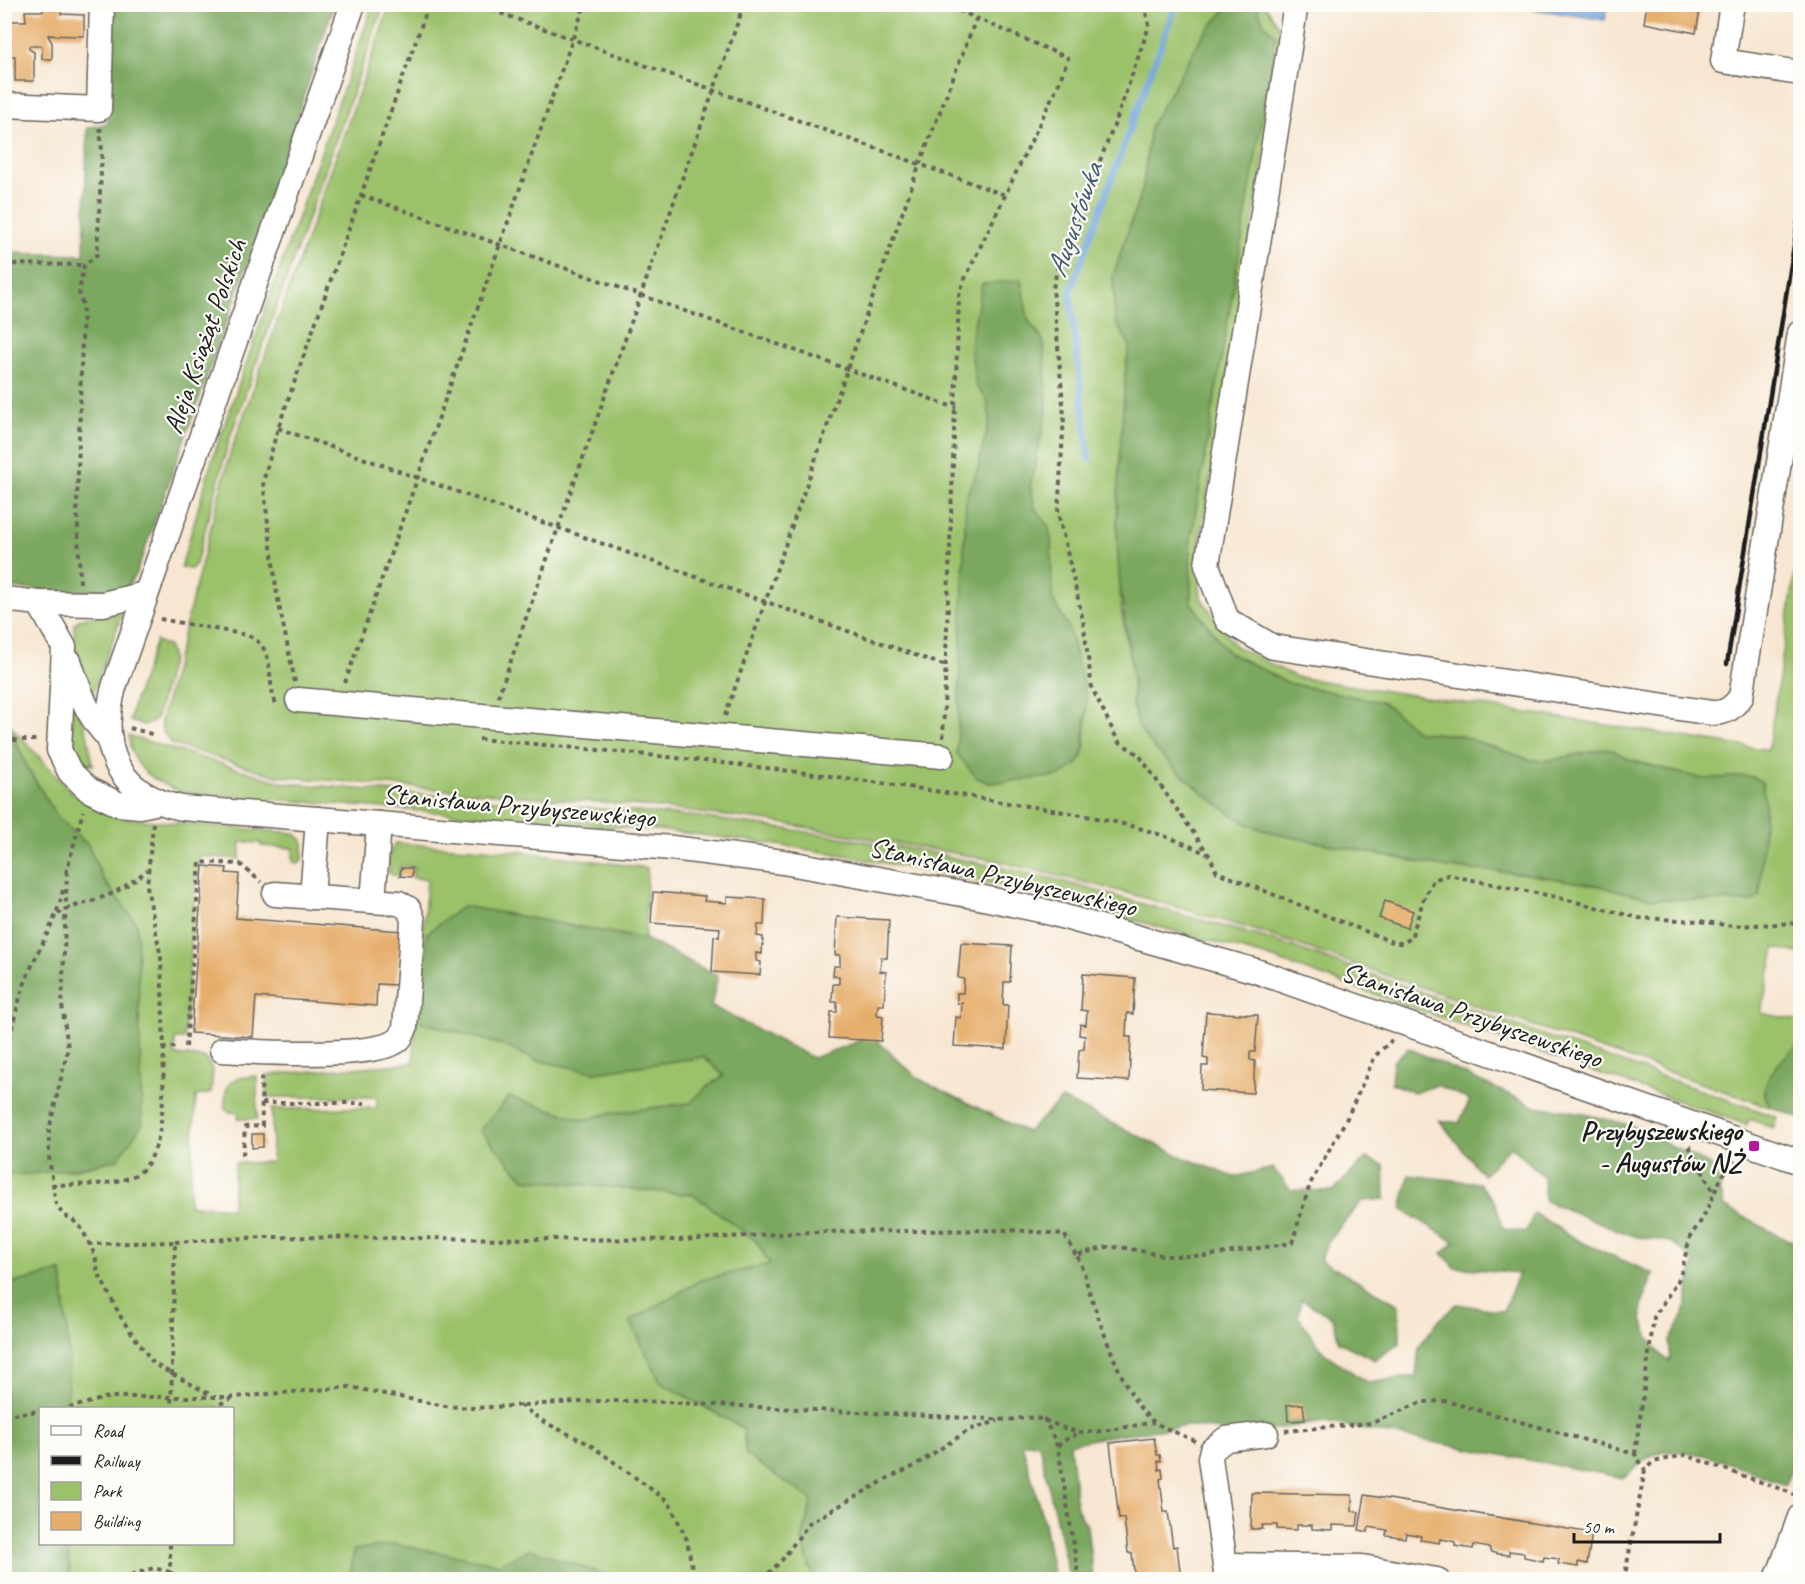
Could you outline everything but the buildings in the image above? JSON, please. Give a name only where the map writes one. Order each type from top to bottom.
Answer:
[{"type":"street","points":[[4,105],[99,109],[102,4]]},
{"type":"street","name":"Aleja Książąt Polskich","points":[[114,687],[353,4]]},
{"type":"street","points":[[1296,4],[1208,566],[1227,620],[1273,647],[1712,713],[1722,713],[1732,709],[1741,697],[1800,333]]},
{"type":"street","points":[[1732,4],[1723,61],[1800,73]]},
{"type":"street","points":[[4,599],[39,603],[104,604],[145,594]]},
{"type":"street","points":[[39,603],[64,647],[86,708],[94,723],[110,739]]},
{"type":"street","name":"Stanisława Przybyszewskiego","points":[[64,647],[63,710],[59,733],[60,750],[70,772],[89,790],[118,804],[140,806],[159,802]]},
{"type":"street","name":"Stanisława Przybyszewskiego","points":[[114,687],[110,709],[110,739],[114,760],[126,780],[137,791],[159,802],[182,808],[672,848],[892,879],[1040,910],[1256,971],[1800,1162]]},
{"type":"street","points":[[298,700],[942,756]]},
{"type":"street","points":[[312,897],[318,819]]},
{"type":"street","points":[[373,901],[379,824]]},
{"type":"street","points":[[222,1050],[306,1054],[384,1046],[398,1040],[403,1035],[412,914],[404,904],[275,894]]},
{"type":"street","points":[[1266,1434],[1226,1438],[1212,1450],[1210,1458],[1226,1572],[1362,1567],[1437,1580]]},
{"type":"street","points":[[1785,1577],[1800,1517]]},
{"type":"path","points":[[298,700],[277,595],[263,482],[278,428],[429,4]]},
{"type":"path","points":[[475,4],[1005,195]]},
{"type":"path","points":[[337,704],[585,4]]},
{"type":"path","points":[[739,4],[740,16]]},
{"type":"path","points":[[491,717],[713,90],[740,16],[748,4]]},
{"type":"path","points":[[942,756],[959,297],[963,283],[1059,83],[1068,58],[944,4]]},
{"type":"path","points":[[717,736],[920,164],[976,19]]},
{"type":"path","points":[[4,264],[84,265],[97,255],[102,152],[99,109]]},
{"type":"path","points":[[361,195],[956,408]]},
{"type":"path","points":[[80,603],[77,506],[83,305],[79,292],[84,265]]},
{"type":"path","points":[[278,428],[946,666]]},
{"type":"path","points":[[4,740],[42,741],[59,733]]},
{"type":"path","points":[[4,1064],[16,1011],[30,970],[58,914],[89,790]]},
{"type":"path","points":[[52,1185],[114,1181],[135,1175],[153,1155],[159,1133],[164,1048],[161,958],[149,903],[147,870],[152,830],[159,802]]},
{"type":"path","points":[[186,1047],[200,862],[240,864],[275,894]]},
{"type":"path","points":[[58,914],[65,909],[100,898],[131,884],[147,870]]},
{"type":"path","points":[[67,871],[62,1005],[68,1048],[49,1130],[52,1185],[56,1204],[63,1215],[72,1219],[82,1229],[95,1255],[98,1273],[123,1321],[154,1364],[199,1390],[218,1397]]},
{"type":"path","points":[[1732,926],[1800,923]]},
{"type":"path","points":[[1076,1255],[1107,1247],[1126,1248],[1166,1256],[1205,1256],[1292,1243],[1310,1184],[1347,1118],[1375,1056],[1410,1024]]},
{"type":"path","points":[[164,1048],[175,1047]]},
{"type":"path","points":[[243,1155],[245,1127],[262,1126],[261,1053]]},
{"type":"path","points":[[262,1103],[365,1103]]},
{"type":"path","points":[[1689,1146],[1714,1194]]},
{"type":"path","points":[[1635,1454],[1654,1317],[1680,1277],[1690,1237],[1722,1176],[1735,1160]]},
{"type":"path","points":[[88,1244],[264,1237],[679,1240],[811,1232],[1011,1230],[1064,1234],[1085,1269],[1088,1286],[1119,1370],[1154,1422],[1212,1450]]},
{"type":"path","points":[[171,1407],[175,1242]]},
{"type":"path","points":[[73,1407],[109,1397],[171,1395],[235,1397],[350,1387],[445,1406],[597,1401],[675,1402],[1009,1420]]},
{"type":"path","points":[[214,1407],[235,1397]]},
{"type":"path","points":[[1266,1434],[1372,1423],[1422,1402],[1446,1401],[1635,1454],[1646,1470]]},
{"type":"path","points":[[520,1405],[544,1422],[589,1444],[669,1502],[687,1540],[694,1580]]},
{"type":"path","points":[[4,1415],[39,1411]]},
{"type":"path","points":[[762,1580],[782,1560],[809,1523],[890,1477],[911,1468],[969,1430],[982,1425],[1029,1416],[1044,1418],[1082,1432]]},
{"type":"path","points":[[1044,1418],[1058,1448],[1079,1580]]},
{"type":"path","points":[[1058,1448],[1063,1441],[1082,1432],[1154,1422]]},
{"type":"path","points":[[1624,1580],[1646,1470],[1653,1462],[1684,1455],[1800,1496]]},
{"type":"path","points":[[170,1545],[170,1572]]},
{"type":"path","points":[[114,1580],[154,1568],[170,1572],[181,1580]]},
{"type":"green space","points":[[113,5],[334,5],[259,232],[136,574],[127,587],[116,594],[5,588],[5,253],[84,255],[87,128],[108,123]]},
{"type":"green space","points":[[373,5],[384,5],[229,440],[196,564],[191,569],[181,568],[213,457]]},
{"type":"green space","points":[[390,5],[1230,5],[1203,35],[1150,128],[1143,187],[1113,276],[1115,321],[1130,345],[1126,365],[1117,529],[1121,608],[1132,671],[1132,708],[1174,768],[1234,815],[1251,825],[1276,834],[1449,868],[1519,873],[1591,884],[1653,899],[1753,777],[1703,779],[1630,760],[1613,750],[1603,749],[1552,760],[1531,760],[1458,735],[1418,732],[1384,703],[1288,683],[1228,652],[1191,603],[1190,546],[1275,35],[1264,24],[1255,5],[1265,5],[1284,34],[1198,553],[1201,598],[1235,646],[1296,677],[1768,750],[1800,541],[1800,953],[1775,948],[1761,1013],[1800,1021],[1800,1044],[1765,1093],[1770,1107],[1258,931],[1124,892],[993,860],[769,821],[642,806],[277,776],[172,744],[162,731],[161,721],[229,457]],"holes":[[[1028,320],[1044,342],[1047,410],[1030,487],[1035,508],[1048,526],[1052,599],[1068,626],[1087,710],[1085,746],[1083,756],[1060,776],[990,783],[966,496],[975,478],[990,419],[987,400]]]},
{"type":"green space","points":[[1230,5],[1256,5],[1264,24],[1276,35],[1190,545],[1191,603],[1228,652],[1288,683],[1384,703],[1418,732],[1458,735],[1531,760],[1552,760],[1603,749],[1613,750],[1630,760],[1703,779],[1753,777],[1762,782],[1765,802],[1760,896],[1753,902],[1653,899],[1591,884],[1519,873],[1449,868],[1276,834],[1250,825],[1206,795],[1158,751],[1139,727],[1134,705],[1133,676],[1117,546],[1119,467],[1126,365],[1130,345],[1115,321],[1113,276],[1143,187],[1150,128],[1203,35]]},
{"type":"green space","points":[[1021,280],[1028,320],[1044,342],[1047,410],[1030,487],[1035,508],[1048,526],[1051,538],[1052,599],[1068,626],[1087,698],[1083,756],[1076,765],[1060,776],[990,783],[977,778],[957,754],[966,496],[975,478],[990,419],[987,400],[976,386],[970,345],[982,284]]},
{"type":"green space","points":[[123,612],[94,690],[92,703],[75,644],[74,625],[78,620],[90,616]]},
{"type":"green space","points":[[156,641],[168,646],[172,658],[157,716],[153,722],[144,725],[130,721],[134,702]]},
{"type":"green space","points":[[73,693],[87,733],[93,765],[82,761],[70,749]]},
{"type":"green space","points":[[5,718],[28,769],[58,818],[88,845],[103,879],[137,924],[142,1125],[118,1159],[62,1170],[4,1175]]},
{"type":"green space","points":[[9,724],[72,793],[102,811],[131,819],[294,833],[303,841],[303,859],[297,864],[293,861],[293,848],[261,846],[261,843],[241,842],[240,859],[198,856],[184,1039],[175,1039],[175,1055],[205,1058],[213,1070],[211,1093],[196,1096],[189,1205],[232,1208],[235,1163],[272,1162],[272,1109],[377,1108],[377,1097],[266,1097],[266,1075],[413,1063],[427,879],[413,878],[414,867],[400,866],[399,877],[389,873],[388,856],[395,843],[526,852],[647,868],[645,939],[463,906],[421,1022],[503,1045],[536,1060],[595,1072],[704,1057],[725,1077],[708,1086],[691,1103],[606,1114],[585,1120],[509,1097],[524,1179],[694,1195],[756,1241],[770,1264],[701,1280],[651,1363],[661,1383],[743,1428],[746,1455],[812,1500],[802,1540],[813,1579],[612,1579],[530,1549],[500,1564],[354,1550],[350,1579],[71,1579],[67,1545],[234,1545],[234,1407],[67,1407],[69,1356],[62,1271],[5,1285],[4,1175],[77,1169],[118,1159],[137,1008],[137,924],[103,879],[88,845],[58,818],[28,769]]},
{"type":"green space","points":[[129,736],[285,783],[699,817],[918,850],[1050,878],[1273,940],[1777,1117],[1774,1128],[1749,1119],[1747,1125],[1265,956],[1020,889],[843,855],[658,830],[183,792],[163,784],[146,773],[134,757]]},
{"type":"green space","points":[[463,906],[645,939],[718,976],[711,1006],[813,1058],[872,1036],[919,1079],[1027,1132],[1062,1099],[1180,1156],[1234,1177],[1273,1168],[1291,1190],[1333,1191],[1366,1158],[1384,1165],[1385,1199],[1362,1201],[1329,1240],[1320,1260],[1399,1305],[1400,1343],[1375,1360],[1339,1342],[1333,1318],[1301,1299],[1298,1316],[1323,1352],[1368,1383],[1416,1376],[1419,1346],[1438,1321],[1457,1304],[1503,1311],[1519,1273],[1455,1267],[1442,1253],[1455,1242],[1401,1209],[1409,1175],[1479,1183],[1494,1201],[1504,1229],[1526,1232],[1534,1213],[1579,1241],[1654,1274],[1642,1305],[1642,1320],[1655,1348],[1670,1362],[1670,1340],[1684,1315],[1694,1261],[1671,1242],[1633,1236],[1545,1201],[1543,1176],[1511,1146],[1483,1175],[1439,1120],[1459,1123],[1470,1100],[1437,1085],[1414,1093],[1391,1083],[1393,1062],[1408,1048],[1534,1106],[1572,1111],[1630,1125],[1716,1168],[1724,1206],[1781,1237],[1800,1244],[1800,1447],[1785,1485],[1736,1465],[1699,1454],[1681,1452],[1664,1452],[1649,1457],[1624,1478],[1325,1422],[1245,1433],[1188,1426],[1070,1444],[1077,1509],[1087,1526],[1093,1579],[1070,1580],[1039,1444],[1022,1443],[1044,1523],[1054,1579],[813,1579],[802,1540],[812,1500],[746,1455],[743,1428],[661,1383],[630,1321],[701,1280],[770,1264],[756,1241],[694,1195],[524,1179],[480,1130],[509,1097],[585,1120],[606,1114],[690,1103],[708,1086],[724,1076],[704,1057],[595,1072],[536,1060],[503,1045],[421,1022],[427,933]]},
{"type":"green space","points":[[1800,1044],[1800,1118],[1770,1107],[1765,1094],[1772,1072]]},
{"type":"green space","points":[[257,1076],[257,1119],[238,1119],[239,1113],[230,1112],[225,1108],[228,1086],[235,1080]]},
{"type":"green space","points":[[62,1271],[69,1356],[67,1407],[39,1407],[39,1545],[67,1545],[70,1579],[5,1579],[5,1285]]},
{"type":"green space","points":[[395,1544],[499,1564],[530,1549],[612,1579],[350,1579],[354,1550]]},
{"type":"water","points":[[1505,5],[1607,5],[1605,20]]},
{"type":"waterway","name":"Augustówka","points":[[1089,459],[1070,292],[1176,4]]},
{"type":"railway","points":[[1727,664],[1800,208]]},
{"type":"place","name":"Przybyszewskiego - Augustów NŻ","points":[[1754,1146]]}]
